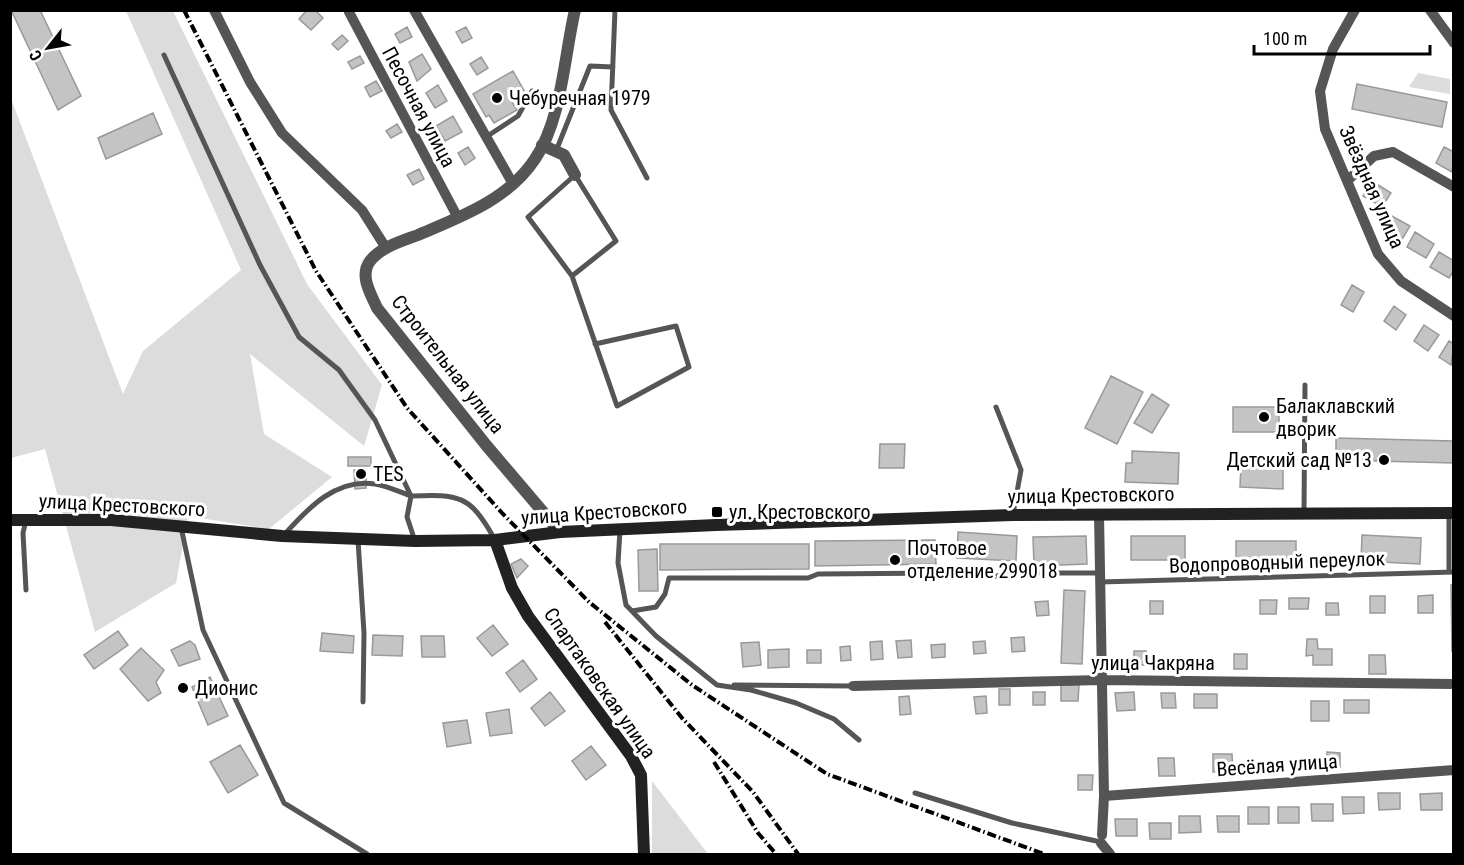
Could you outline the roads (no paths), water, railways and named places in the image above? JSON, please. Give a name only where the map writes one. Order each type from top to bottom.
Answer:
[{"type":"main road","name":"улица Крестовского","points":[[10,520],[111,520],[282,536],[415,541],[495,540],[560,532],[1013,515],[1451,513]]},
{"type":"main road","name":"Спартаковская улица","points":[[495,540],[512,588],[528,616],[631,756],[641,775],[644,855]]},
{"type":"street","points":[[214,10],[250,82],[282,133],[363,210],[386,248]]},
{"type":"street","points":[[414,10],[513,184]]},
{"type":"street","name":"Строительная улица","points":[[560,532],[486,445],[377,308],[367,286],[366,272],[370,261],[386,248],[480,207],[513,184],[526,171],[542,145],[557,101],[575,10]]},
{"type":"street","name":"Звёздная улица","points":[[1355,10],[1333,49],[1320,91],[1325,129],[1378,254],[1401,281],[1454,316]]},
{"type":"street","points":[[1430,10],[1454,43]]},
{"type":"street","name":"Песочная улица","points":[[349,12],[458,218]]},
{"type":"street","points":[[542,145],[564,154],[575,175]]},
{"type":"street","points":[[1348,180],[1374,156],[1392,152],[1454,187]]},
{"type":"street","points":[[1099,514],[1104,796],[1101,839],[1110,855]]},
{"type":"street","name":"улица Чакряна","points":[[853,686],[1102,680],[1454,684]]},
{"type":"street","name":"Весёлая улица","points":[[1104,796],[1454,770]]},
{"type":"lane","points":[[615,10],[611,110],[647,178]]},
{"type":"lane","points":[[164,55],[260,265],[299,337],[339,370],[375,420],[411,496],[407,517],[415,541]]},
{"type":"lane","points":[[556,151],[590,66],[613,67]]},
{"type":"lane","points":[[486,137],[518,116],[532,91]]},
{"type":"lane","points":[[572,276],[616,241],[575,175],[528,218],[572,276],[595,344],[617,405],[689,367],[676,326],[595,344]]},
{"type":"lane","points":[[1304,514],[1305,385]]},
{"type":"lane","points":[[996,407],[1021,470],[1013,515]]},
{"type":"lane","points":[[282,536],[302,515],[339,486],[375,483],[411,496],[450,495],[467,503],[482,517],[495,540]]},
{"type":"lane","points":[[1451,513],[1451,572]]},
{"type":"lane","points":[[26,520],[23,533],[26,590]]},
{"type":"lane","points":[[181,527],[203,630],[284,803],[367,855]]},
{"type":"lane","points":[[620,530],[618,563],[626,605],[656,636],[717,685],[751,690],[796,703],[834,719],[859,740]]},
{"type":"lane","points":[[358,540],[364,633],[363,702]]},
{"type":"lane","name":"Водопроводный переулок","points":[[632,611],[656,607],[665,594],[669,578],[808,578],[818,574],[945,573],[977,578],[1026,573],[1100,578],[1451,572]]},
{"type":"lane","points":[[717,685],[853,686]]},
{"type":"lane","points":[[915,793],[1012,823],[1101,839]]},
{"type":"railway","points":[[184,10],[316,271],[407,408],[503,514],[589,602],[692,685],[827,774],[1044,854]]},
{"type":"railway","points":[[605,622],[682,718],[753,792],[798,854]]},
{"type":"railway","points":[[714,762],[758,833],[776,854]]},
{"type":"place","name":"Чебуречная 1979","points":[[497,98]]},
{"type":"place","name":"Балаклавский дворик","points":[[1264,417]]},
{"type":"place","name":"Детский сад №13","points":[[1384,460]]},
{"type":"place","name":"TES","points":[[361,474]]},
{"type":"place","name":"ул. Крестовского","points":[[717,512]]},
{"type":"place","name":"Почтовое отделение 299018","points":[[895,560]]},
{"type":"place","name":"Дионис","points":[[183,688]]}]
